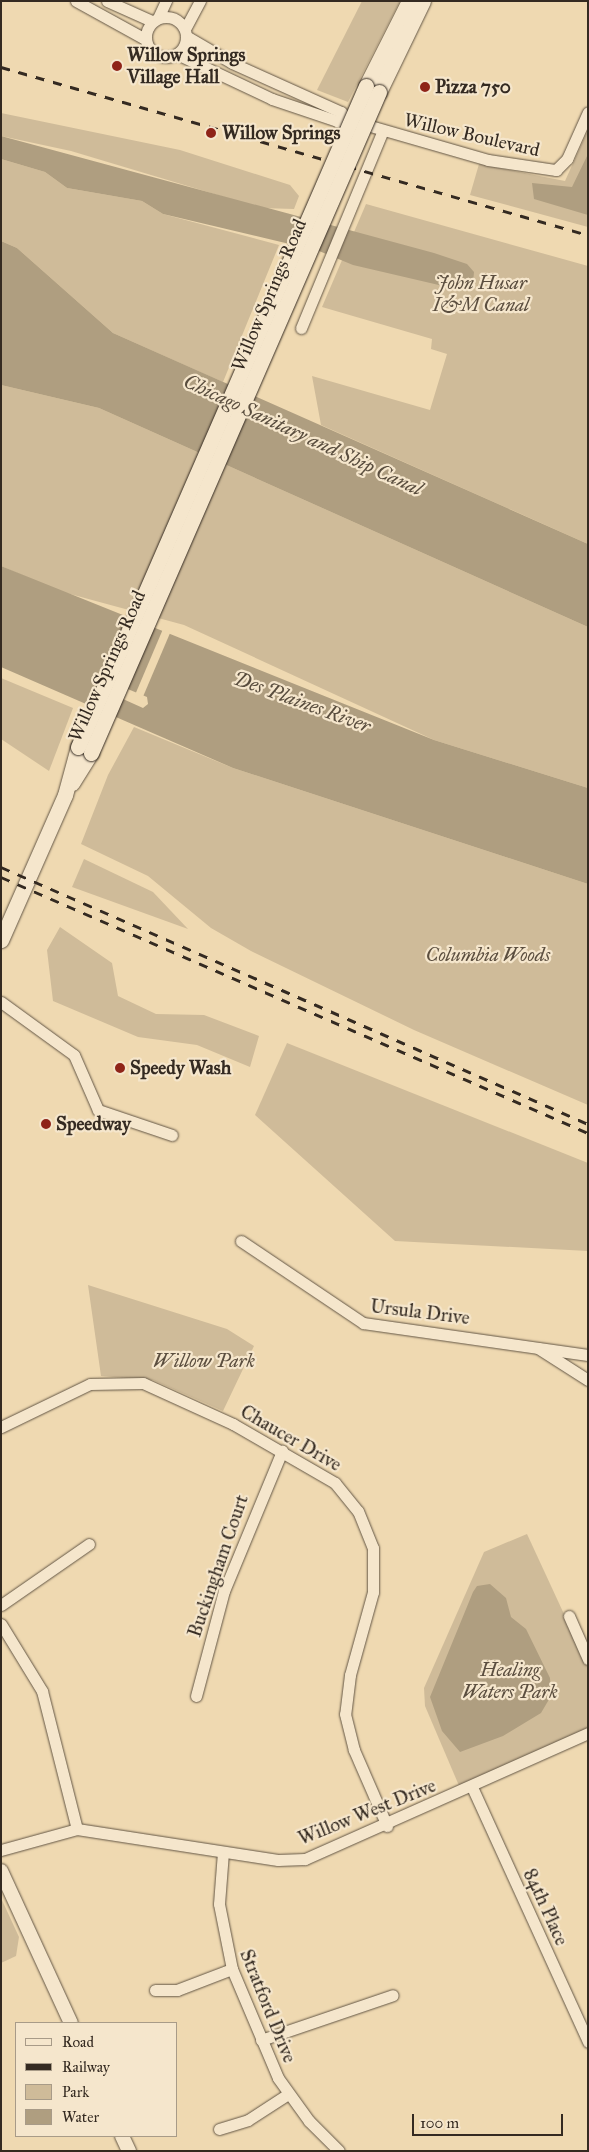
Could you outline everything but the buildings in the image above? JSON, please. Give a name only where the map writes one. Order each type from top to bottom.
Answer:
[{"type":"main road","name":"Willow Springs Road","points":[[1,940],[409,1]]},
{"type":"main road","name":"Willow Springs Road","points":[[372,89],[423,1]]},
{"type":"street","points":[[76,1],[145,39],[156,56],[177,54],[200,1]]},
{"type":"street","points":[[107,1],[155,20],[176,19],[185,33]]},
{"type":"street","points":[[145,39],[166,1]]},
{"type":"street","name":"Willow Boulevard","points":[[185,33],[232,63],[340,112],[346,119],[382,132],[549,171],[567,159],[588,112]]},
{"type":"street","name":"Willow Boulevard","points":[[177,54],[272,100],[337,122],[346,119]]},
{"type":"street","points":[[301,328],[325,265],[382,132]]},
{"type":"street","points":[[6,1004],[74,1055],[98,1110],[172,1135]]},
{"type":"street","name":"Ursula Drive","points":[[241,1241],[363,1324],[535,1346],[588,1355]]},
{"type":"street","points":[[535,1346],[588,1380]]},
{"type":"street","name":"Chaucer Drive","points":[[1,1427],[73,1389],[126,1381],[156,1388],[210,1412],[282,1451],[335,1483],[358,1511],[371,1540],[373,1592],[347,1685],[345,1714],[354,1750],[387,1826]]},
{"type":"street","name":"Buckingham Court","points":[[196,1696],[224,1591],[282,1451]]},
{"type":"street","points":[[1,1605],[89,1544]]},
{"type":"street","points":[[569,1616],[588,1659]]},
{"type":"street","points":[[1,1624],[42,1691],[78,1829]]},
{"type":"street","name":"Willow West Drive","points":[[1,1850],[78,1829],[223,1852],[305,1859],[387,1826],[588,1733]]},
{"type":"street","name":"84th Place","points":[[472,1787],[588,2042]]},
{"type":"street","name":"Stratford Drive","points":[[223,1852],[219,1904],[232,1969],[261,2040],[288,2094],[339,2151]]},
{"type":"street","points":[[1,1871],[71,2022]]},
{"type":"street","points":[[155,1990],[177,1990],[232,1969]]},
{"type":"street","points":[[261,2040],[394,1995]]},
{"type":"street","points":[[219,2130],[248,2120],[288,2094]]},
{"type":"street","points":[[122,2137],[129,2151]]},
{"type":"green space","points":[[362,1],[400,1],[348,102],[317,90]]},
{"type":"green space","points":[[1,113],[180,150],[290,185],[299,196],[294,209],[261,208],[71,151],[1,136]]},
{"type":"green space","points":[[588,130],[588,227],[470,195],[479,164],[565,181]]},
{"type":"green space","points":[[1,159],[45,172],[67,188],[142,201],[163,214],[279,245],[223,382],[113,333],[17,248],[1,241]]},
{"type":"green space","name":"John Husar I&M Canal","points":[[366,204],[588,266],[588,544],[321,425],[312,376],[430,410],[447,354],[431,349],[432,339],[322,307]]},
{"type":"green space","points":[[1,385],[99,408],[588,627],[588,788],[434,740],[184,625],[59,591],[1,566]]},
{"type":"green space","points":[[1,678],[73,708],[49,771],[1,739]]},
{"type":"green space","name":"Columbia Woods","points":[[134,727],[233,768],[588,884],[588,1105],[414,1030],[251,951],[211,928],[148,876],[81,844],[108,775]]},
{"type":"green space","points":[[84,859],[153,892],[188,929],[72,887]]},
{"type":"green space","points":[[60,927],[112,963],[118,996],[156,1014],[204,1015],[259,1036],[250,1067],[197,1045],[138,1037],[53,1001],[47,950]]},
{"type":"green space","points":[[287,1043],[588,1163],[588,1251],[395,1241],[255,1115]]},
{"type":"green space","name":"Willow Park","points":[[88,1285],[227,1329],[254,1346],[223,1411],[153,1380],[101,1376]]},
{"type":"green space","name":"Healing Waters Park","points":[[527,1534],[588,1666],[588,1728],[460,1788],[425,1706],[424,1688],[484,1552]]},
{"type":"green space","points":[[1,1898],[19,1937],[16,1956],[1,1963]]},
{"type":"water","points":[[1,136],[434,253],[467,264],[474,272],[473,283],[456,289],[353,265],[319,251],[163,214],[142,201],[67,188],[45,172],[1,159]]},
{"type":"water","points":[[588,154],[588,215],[534,199],[532,183],[572,187]]},
{"type":"water","name":"Chicago Sanitary and Ship Canal","points":[[1,241],[17,248],[113,333],[588,544],[588,627],[99,408],[1,385]]},
{"type":"water","name":"Des Plaines River","points":[[1,566],[434,740],[588,788],[588,884],[233,768],[1,667]],"holes":[[[101,678],[147,697],[148,704],[143,708],[94,686]]]},
{"type":"water","points":[[490,1584],[506,1598],[511,1617],[526,1629],[550,1678],[551,1696],[541,1713],[503,1736],[460,1752],[442,1731],[430,1697],[473,1592],[477,1586]]},
{"type":"pier","points":[[163,629],[170,632],[142,698],[135,695]]},
{"type":"railway","points":[[1,67],[588,235]]},
{"type":"railway","points":[[1,867],[588,1124]]},
{"type":"railway","points":[[1,877],[588,1133]]},
{"type":"place","name":"Willow Springs Village Hall","points":[[117,66]]},
{"type":"place","name":"Pizza 750","points":[[425,87]]},
{"type":"place","name":"Willow Springs","points":[[211,133]]},
{"type":"place","name":"Speedy Wash","points":[[120,1068]]},
{"type":"place","name":"Speedway","points":[[46,1124]]}]
